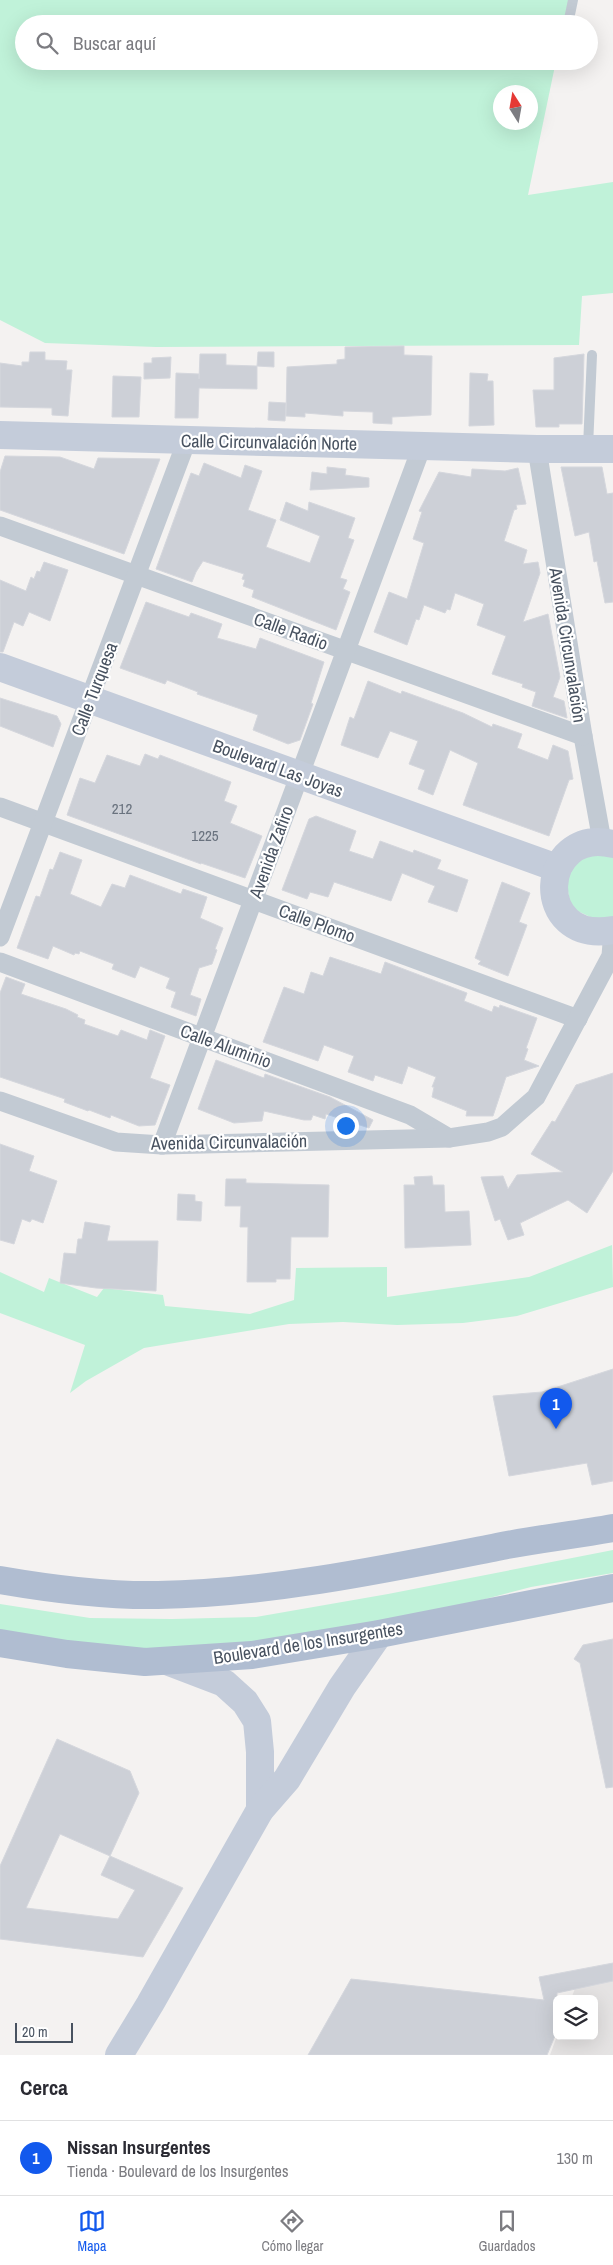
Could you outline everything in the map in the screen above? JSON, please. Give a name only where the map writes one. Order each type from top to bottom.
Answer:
[{"type":"main road","points":[[0,1580],[71,1592],[156,1595],[243,1591],[613,1528]]},
{"type":"main road","points":[[576,1596],[613,1584]]},
{"type":"main road","name":"Boulevard de los Insurgentes","points":[[0,1644],[76,1655],[145,1662],[169,1662],[252,1655],[380,1634],[613,1588]]},
{"type":"street","name":"Calle Circunvalación Norte","points":[[0,435],[537,449],[600,448]]},
{"type":"street","name":"Calle Turquesa","points":[[0,937],[187,440]]},
{"type":"street","name":"Avenida Zafiro","points":[[162,1145],[422,446]]},
{"type":"street","name":"Avenida Circunvalación","points":[[537,449],[582,736],[608,843]]},
{"type":"street","name":"Calle Radio","points":[[0,526],[582,736]]},
{"type":"street","name":"Boulevard Las Joyas","points":[[0,667],[557,868]]},
{"type":"street","name":"Calle Plomo","points":[[0,807],[578,1019]]},
{"type":"street","points":[[608,843],[588,842],[575,848],[564,856],[557,868],[553,882],[554,898],[565,917],[583,930],[598,932],[613,930]]},
{"type":"street","name":"Avenida Circunvalación","points":[[0,1101],[116,1142],[162,1145],[449,1138],[488,1132],[502,1127],[536,1097],[611,956],[613,930]]},
{"type":"street","name":"Calle Aluminio","points":[[0,962],[410,1114],[449,1138]]},
{"type":"street","points":[[119,2055],[260,1810],[287,1779],[342,1686],[380,1634]]},
{"type":"street","points":[[169,1662],[224,1683],[245,1702],[257,1721],[260,1752],[260,1810]]},
{"type":"lane","points":[[570,15],[573,0]]},
{"type":"lane","points":[[592,355],[600,448]]},
{"type":"shaded area","points":[[613,1979],[613,2055],[550,2055],[556,2040],[598,2040],[598,1995],[573,1995],[576,1986]]},
{"type":"green space","points":[[0,0],[569,0],[566,15],[15,15],[15,70],[554,70],[528,195],[613,182],[613,293],[582,296],[579,345],[156,347],[45,343],[0,320]]},
{"type":"green space","points":[[613,853],[613,920],[601,922],[571,908],[565,874],[581,855]]},
{"type":"green space","points":[[612,1245],[613,1287],[517,1316],[463,1323],[397,1325],[343,1322],[289,1324],[144,1348],[86,1381],[70,1393],[85,1345],[0,1313],[0,1272],[44,1292],[49,1278],[97,1297],[104,1288],[163,1295],[165,1306],[250,1314],[294,1300],[296,1268],[387,1267],[387,1297],[529,1277]]},
{"type":"green space","points":[[613,1550],[613,1573],[531,1587],[478,1601],[270,1643],[157,1649],[87,1648],[0,1633],[0,1604],[90,1618],[256,1617],[388,1594]]},
{"type":"building","points":[[404,346],[404,355],[432,356],[431,415],[392,417],[392,424],[373,423],[373,412],[343,411],[343,416],[305,413],[305,417],[286,416],[287,367],[337,364],[337,360],[345,359],[345,347]]},
{"type":"building","points":[[30,352],[45,352],[45,360],[67,361],[66,370],[72,370],[68,416],[52,415],[52,408],[0,407],[0,363],[22,366],[22,362],[29,362]]},
{"type":"building","points":[[258,352],[274,352],[274,367],[257,366]]},
{"type":"building","points":[[200,354],[226,354],[226,365],[257,366],[257,389],[199,388],[198,418],[175,418],[176,373],[199,374],[199,379]]},
{"type":"building","points":[[584,354],[582,424],[536,427],[533,390],[554,390],[554,358]]},
{"type":"building","points":[[171,357],[170,378],[144,379],[144,363],[152,363],[152,358]]},
{"type":"building","points":[[470,373],[488,374],[487,381],[493,381],[494,425],[469,426]]},
{"type":"building","points":[[113,376],[141,377],[139,417],[112,417]]},
{"type":"building","points":[[269,402],[286,403],[285,421],[268,420]]},
{"type":"building","points":[[5,456],[60,457],[94,469],[98,458],[160,459],[124,554],[0,510],[0,472]]},
{"type":"building","points":[[204,463],[241,478],[245,465],[262,471],[248,510],[276,520],[266,547],[310,563],[320,536],[280,520],[286,502],[308,511],[309,502],[355,518],[348,538],[354,540],[340,578],[347,580],[343,589],[350,592],[336,630],[252,597],[254,590],[243,586],[245,580],[242,579],[244,574],[203,561],[192,582],[156,569],[191,473],[199,476]]},
{"type":"building","points":[[327,467],[346,469],[345,475],[369,478],[369,487],[310,490],[312,472],[327,474]]},
{"type":"building","points":[[561,467],[602,467],[607,494],[613,493],[613,602],[605,603],[597,561],[594,562],[589,532],[575,536]]},
{"type":"building","points":[[518,468],[526,504],[516,505],[517,509],[514,510],[504,541],[527,550],[523,564],[538,562],[540,573],[523,622],[548,614],[560,677],[553,697],[564,701],[567,718],[532,706],[536,692],[522,687],[523,684],[492,674],[506,636],[477,625],[484,604],[455,593],[450,610],[447,609],[445,613],[424,605],[419,620],[416,619],[407,645],[374,632],[389,592],[407,599],[424,543],[413,539],[422,512],[419,511],[439,472],[471,477],[472,469],[505,471]]},
{"type":"building","points":[[44,562],[68,570],[50,621],[29,612],[23,626],[14,622],[3,652],[0,652],[0,580],[26,591],[31,577],[34,579],[37,571],[40,572]]},
{"type":"building","points":[[146,602],[189,617],[191,613],[222,624],[217,638],[256,649],[260,638],[324,662],[311,703],[313,704],[300,740],[288,744],[253,730],[258,715],[197,694],[198,692],[167,680],[165,684],[120,668]]},
{"type":"building","points":[[368,681],[401,694],[402,691],[463,713],[492,727],[493,724],[522,734],[517,748],[548,760],[553,745],[568,751],[573,779],[569,780],[549,836],[463,805],[478,763],[450,750],[433,795],[418,789],[425,770],[409,764],[418,741],[390,731],[378,758],[341,745],[350,717],[354,719]]},
{"type":"building","points":[[0,698],[57,716],[61,724],[53,747],[0,726]]},
{"type":"building","points":[[145,754],[158,759],[160,755],[231,782],[224,801],[237,806],[230,823],[262,836],[245,878],[67,815],[80,778],[95,783],[107,755],[140,766]]},
{"type":"building","points":[[316,816],[356,831],[349,851],[373,859],[380,841],[413,853],[414,850],[441,860],[437,869],[468,880],[457,912],[428,902],[435,886],[402,873],[391,901],[334,882],[328,897],[310,892],[307,899],[282,890],[309,819]]},
{"type":"building","points":[[60,852],[82,860],[70,894],[101,907],[112,884],[125,888],[130,875],[181,894],[183,889],[207,897],[200,918],[223,928],[215,949],[217,950],[212,964],[199,968],[190,995],[201,999],[196,1016],[171,1007],[176,992],[166,988],[170,978],[140,966],[135,978],[112,969],[114,964],[80,951],[79,954],[75,953],[74,955],[53,946],[48,959],[17,948],[36,896],[40,897],[50,869],[53,870]]},
{"type":"building","points":[[502,882],[530,893],[519,922],[527,925],[508,976],[478,964],[481,961],[475,958]]},
{"type":"building","points":[[330,957],[381,974],[385,962],[467,993],[464,1001],[492,1012],[494,1006],[499,1008],[500,1005],[537,1018],[526,1048],[528,1049],[524,1060],[539,1066],[506,1077],[493,1116],[466,1116],[467,1111],[432,1097],[434,1087],[432,1087],[436,1077],[408,1066],[402,1084],[375,1075],[373,1081],[348,1072],[354,1056],[324,1045],[318,1061],[263,1042],[284,987],[304,994],[311,972],[323,976]]},
{"type":"building","points":[[6,977],[25,984],[21,994],[66,1009],[85,1020],[84,1024],[118,1036],[121,1030],[147,1040],[150,1030],[165,1036],[150,1078],[170,1085],[155,1125],[139,1126],[111,1115],[110,1118],[64,1102],[65,1099],[0,1077],[0,993]]},
{"type":"building","points":[[216,1060],[264,1078],[265,1074],[330,1097],[373,1120],[369,1128],[326,1114],[325,1119],[313,1115],[311,1120],[304,1120],[264,1111],[262,1121],[234,1123],[198,1109]]},
{"type":"building","points":[[613,1073],[613,1171],[587,1213],[568,1200],[520,1223],[524,1235],[508,1240],[500,1219],[495,1221],[481,1177],[503,1176],[508,1189],[517,1175],[563,1172],[531,1154],[552,1121],[555,1122],[576,1085]]},
{"type":"building","points":[[0,1144],[34,1156],[29,1171],[57,1181],[43,1223],[32,1219],[30,1222],[22,1219],[14,1244],[0,1240]]},
{"type":"building","points":[[432,1176],[433,1185],[444,1185],[445,1212],[469,1211],[471,1245],[405,1248],[404,1185],[415,1185],[414,1177]]},
{"type":"building","points":[[226,1179],[246,1179],[246,1183],[329,1185],[328,1237],[291,1237],[290,1279],[276,1279],[276,1282],[247,1282],[248,1227],[240,1227],[241,1206],[225,1206]]},
{"type":"building","points":[[178,1194],[195,1195],[195,1201],[202,1202],[201,1221],[177,1220]]},
{"type":"building","points":[[85,1222],[110,1226],[107,1241],[158,1241],[156,1291],[96,1288],[60,1283],[64,1253],[76,1254],[78,1239],[82,1239]]},
{"type":"building","points":[[613,1369],[613,1481],[592,1485],[587,1463],[509,1476],[493,1396],[542,1392]]},
{"type":"building","points":[[613,1639],[613,1787],[606,1788],[580,1663],[574,1659],[583,1645]]},
{"type":"building","points":[[57,1739],[130,1771],[139,1793],[110,1856],[183,1888],[143,1957],[0,1939],[0,1866]],"holes":[[[60,1834],[110,1856],[101,1875],[135,1890],[118,1919],[26,1908]]]},
{"type":"building","points":[[613,1963],[613,1981],[553,1995],[553,2040],[547,2055],[308,2055],[351,1979],[544,2000],[539,1977]]},
{"type":"place","name":"Nissan Insurgentes","points":[[556,1429]]}]
